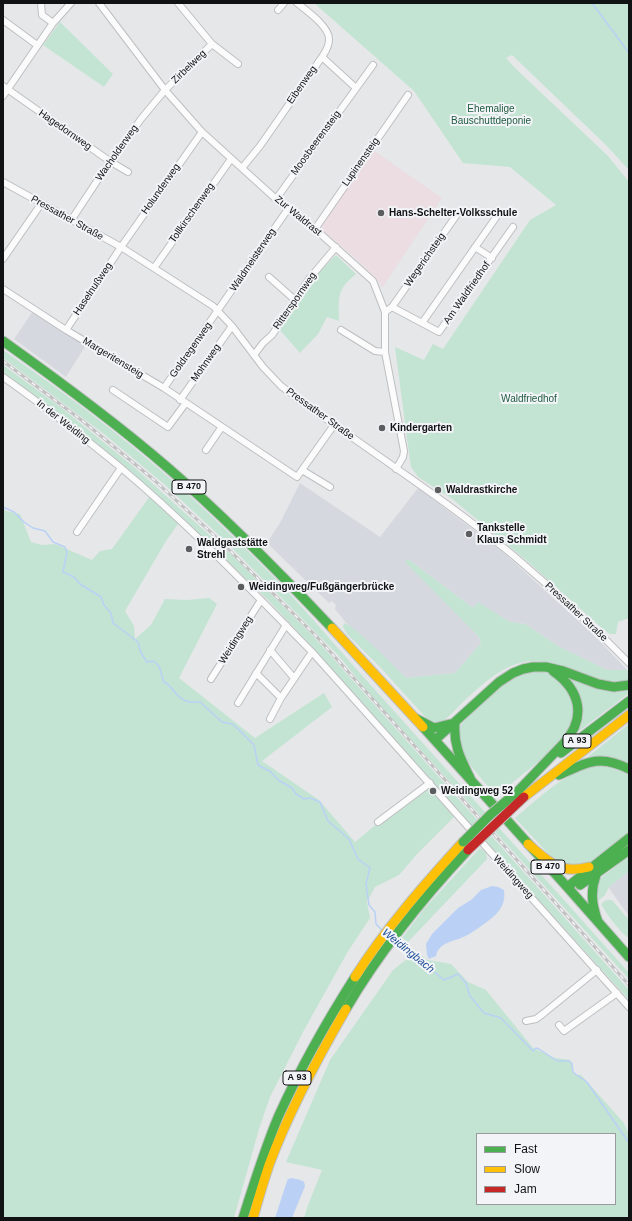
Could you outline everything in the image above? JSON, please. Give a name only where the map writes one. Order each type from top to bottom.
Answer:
[{"type":"main road","name":"B 470","points":[[3,341],[120,428],[174,473],[216,511],[321,616],[435,740],[568,890]]},
{"type":"main road","points":[[435,740],[499,682],[513,673],[533,667],[546,667],[563,671],[598,684],[614,687],[629,685]]},
{"type":"main road","points":[[526,783],[571,734],[576,722],[578,708],[576,695],[568,682],[546,667]]},
{"type":"main road","name":"A 93","points":[[521,794],[526,783],[575,742],[629,701]]},
{"type":"main road","name":"A 93","points":[[243,1218],[268,1142],[298,1077],[342,998],[374,948],[425,883],[521,794],[538,787],[629,714]]},
{"type":"main road","points":[[415,718],[434,728],[455,723]]},
{"type":"main road","points":[[455,723],[453,732],[455,746],[472,782]]},
{"type":"main road","points":[[538,787],[584,763],[597,759],[608,760],[629,769]]},
{"type":"main road","points":[[568,890],[571,884],[629,838]]},
{"type":"main road","points":[[528,844],[557,867],[565,870],[581,870],[595,865]]},
{"type":"main road","name":"A 93","points":[[253,1218],[270,1165],[307,1080],[343,1013],[400,929],[450,869],[466,846]]},
{"type":"main road","points":[[568,890],[575,888],[596,875],[629,850]]},
{"type":"main road","points":[[596,875],[590,897],[598,922]]},
{"type":"main road","points":[[568,890],[629,957]]},
{"type":"street","points":[[40,3],[42,15],[53,23]]},
{"type":"street","points":[[3,96],[5,88],[53,23],[71,3]]},
{"type":"street","name":"Zur Waldrast","points":[[99,3],[165,90],[202,132],[276,199],[315,229],[373,280],[385,312],[385,352],[404,451],[403,457],[396,469]]},
{"type":"street","name":"Zirbelweg","points":[[178,3],[212,44],[238,64]]},
{"type":"street","points":[[278,10],[284,3]]},
{"type":"street","name":"Eibenweg","points":[[242,168],[260,146],[322,57],[330,39],[328,31],[298,3]]},
{"type":"street","points":[[3,20],[37,45]]},
{"type":"street","name":"Zirbelweg","points":[[165,90],[212,44]]},
{"type":"street","points":[[322,57],[356,88]]},
{"type":"street","name":"Moosbeerensteig","points":[[276,199],[373,65]]},
{"type":"street","name":"Hagedornweg","points":[[5,88],[111,162],[128,172]]},
{"type":"street","name":"Wacholderweg","points":[[72,220],[99,178],[141,119],[165,90]]},
{"type":"street","name":"Lupinensteig","points":[[315,229],[408,95]]},
{"type":"street","name":"Holunderweg","points":[[121,248],[202,132]]},
{"type":"street","name":"Tollkirschenweg","points":[[154,268],[231,159]]},
{"type":"street","name":"Pressather Straße","points":[[3,182],[121,248],[203,299],[218,311],[232,326],[263,367],[281,386],[455,511],[513,556],[572,607],[629,664]]},
{"type":"street","points":[[3,259],[41,204]]},
{"type":"street","name":"Waldmeisterweg","points":[[218,311],[288,209]]},
{"type":"street","name":"Wegerichsteig","points":[[392,307],[458,213]]},
{"type":"street","name":"Am Waldfriedhof","points":[[422,323],[497,216]]},
{"type":"street","name":"Am Waldfriedhof","points":[[392,307],[439,332],[513,227]]},
{"type":"street","name":"Ritterspornweg","points":[[254,355],[263,343],[272,335],[310,279],[336,247]]},
{"type":"street","name":"Am Waldfriedhof","points":[[475,247],[492,258]]},
{"type":"street","name":"Haselnußweg","points":[[66,330],[121,248]]},
{"type":"street","points":[[269,277],[296,300]]},
{"type":"street","name":"Margeritensteig","points":[[3,289],[66,330],[164,388],[182,402],[297,477],[302,470]]},
{"type":"street","points":[[385,312],[392,307]]},
{"type":"street","name":"Goldregenweg","points":[[164,388],[218,311]]},
{"type":"street","name":"Mohnweg","points":[[114,390],[168,427],[182,402],[232,326]]},
{"type":"street","points":[[341,330],[375,351],[385,352]]},
{"type":"street","name":"In der Weiding","points":[[3,377],[49,409],[121,468],[212,552]]},
{"type":"street","points":[[330,487],[302,470],[334,425]]},
{"type":"street","points":[[206,450],[221,428]]},
{"type":"street","points":[[77,532],[121,468]]},
{"type":"street","name":"Weidingweg","points":[[212,552],[312,652],[629,1007]]},
{"type":"street","name":"Weidingweg","points":[[211,680],[261,600]]},
{"type":"street","points":[[238,703],[286,625]]},
{"type":"street","points":[[270,650],[294,678]]},
{"type":"street","points":[[270,719],[281,698],[312,652]]},
{"type":"street","points":[[256,673],[281,698]]},
{"type":"street","points":[[378,822],[430,783]]},
{"type":"street","points":[[526,1021],[536,1019],[597,970]]},
{"type":"street","points":[[559,1026],[564,1031],[617,993]]},
{"type":"shaded area","name":"Hans-Schelter-Volksschule","points":[[373,150],[442,198],[382,288],[378,280],[352,255],[320,229]]},
{"type":"shaded area","points":[[33,311],[86,345],[66,377],[14,339]]},
{"type":"shaded area","points":[[300,483],[380,537],[418,488],[504,553],[594,635],[627,670],[607,670],[558,646],[525,624],[510,622],[478,603],[473,608],[408,559],[479,637],[481,643],[455,673],[406,678],[347,624],[335,609],[336,605],[332,601],[329,603],[267,543],[281,521]]},
{"type":"shaded area","points":[[629,871],[629,916],[608,887]]},
{"type":"green space","points":[[314,3],[629,3],[629,170],[606,145],[512,55],[506,58],[608,156],[629,182],[629,618],[618,622],[616,634],[610,634],[603,629],[527,561],[451,498],[418,477],[411,467],[409,453],[395,347],[424,360],[433,344],[443,349],[530,220],[556,205],[510,167],[463,163],[414,91]]},
{"type":"green space","points":[[60,22],[113,74],[104,87],[43,45]]},
{"type":"green space","points":[[336,255],[356,274],[345,285],[340,294],[339,321],[327,317],[318,334],[300,353],[280,330],[291,310],[305,290]]},
{"type":"green space","points":[[3,350],[57,388],[160,469],[260,563],[308,614],[601,941],[629,973],[629,979],[368,692],[338,655],[221,537],[164,484],[104,434],[3,358]]},
{"type":"green space","points":[[3,365],[63,409],[135,468],[234,557],[313,636],[629,990],[629,1000],[426,776],[313,648],[268,600],[152,490],[3,372]]},
{"type":"green space","points":[[150,496],[178,524],[166,541],[125,611],[134,626],[135,639],[151,625],[165,599],[187,600],[209,598],[217,604],[179,678],[255,738],[324,693],[332,707],[262,761],[319,800],[355,842],[373,827],[430,788],[454,817],[418,853],[399,875],[375,887],[367,902],[370,918],[347,953],[303,1032],[270,1097],[259,1129],[234,1218],[3,1218],[3,508],[6,511],[20,514],[31,542],[42,545],[55,544],[92,560],[100,551],[112,549]]},
{"type":"green space","points":[[408,559],[473,608],[478,602],[510,622],[525,624],[558,646],[607,670],[627,670],[629,672],[629,680],[615,683],[551,664],[529,661],[516,664],[502,670],[477,689],[446,719],[437,723],[428,720],[380,667],[347,634],[343,627],[344,623],[356,631],[406,678],[455,673],[481,643],[479,637],[405,562]]},
{"type":"green space","points":[[539,672],[550,673],[556,676],[573,698],[573,724],[548,754],[496,796],[465,757],[458,740],[458,731],[460,726],[474,711],[510,680],[524,674]]},
{"type":"green space","points":[[568,677],[629,690],[629,693],[574,735],[580,722]]},
{"type":"green space","points":[[629,724],[629,763],[585,759]]},
{"type":"green space","points":[[600,765],[616,768],[629,776],[629,833],[587,865],[580,867],[555,861],[515,818],[544,793],[565,778],[576,772]]},
{"type":"green space","points":[[480,848],[486,852],[487,859],[408,942],[402,938],[424,909]]},
{"type":"green space","points":[[629,856],[629,871],[609,887],[605,895],[597,902],[595,889],[598,880]]},
{"type":"green space","points":[[606,900],[612,900],[629,920],[629,936],[627,937],[612,921],[601,904]]},
{"type":"green space","points":[[416,952],[428,960],[451,964],[468,982],[486,990],[533,1048],[555,1058],[570,1060],[573,1064],[573,1072],[577,1075],[581,1075],[624,1123],[629,1135],[629,1218],[304,1218],[322,1170],[286,1162],[330,1060],[393,970]]},
{"type":"water","points":[[492,886],[504,890],[503,903],[497,913],[488,922],[469,934],[443,945],[436,956],[429,959],[426,944],[432,934],[458,908],[471,900],[481,890]]},
{"type":"water","points":[[292,1178],[304,1182],[305,1186],[292,1218],[275,1218],[287,1181],[288,1179]]},
{"type":"waterway","points":[[592,3],[629,53]]},
{"type":"waterway","name":"Weidingbach","points":[[3,507],[14,512],[24,522],[33,528],[45,531],[53,542],[65,547],[67,552],[63,572],[74,577],[80,584],[101,597],[104,605],[111,613],[113,623],[138,642],[141,653],[147,662],[153,661],[159,666],[164,682],[180,697],[188,702],[200,702],[222,722],[232,724],[254,745],[258,765],[271,772],[278,780],[292,788],[296,794],[304,799],[310,798],[320,802],[328,821],[349,839],[358,859],[370,868],[366,884],[369,905],[375,912],[376,924],[383,931]]},
{"type":"waterway","name":"Weidingbach","points":[[398,941],[444,980],[458,974],[466,983],[470,996],[484,1013],[501,1018],[533,1051],[536,1048],[557,1061],[569,1061],[572,1064],[573,1072],[587,1082],[629,1143]]},
{"type":"railway","points":[[3,361],[84,422],[153,479],[216,537],[317,637],[629,985]]},
{"type":"traffic: fast","points":[[3,341],[86,402],[167,467],[210,505],[251,545],[332,628]]},
{"type":"traffic: fast","points":[[435,740],[499,682],[513,673],[523,669],[546,667],[563,671],[598,684],[614,687],[629,685]]},
{"type":"traffic: fast","points":[[518,791],[564,743],[576,723],[578,714],[574,695],[562,678],[553,671]]},
{"type":"traffic: fast","points":[[561,753],[629,701]]},
{"type":"traffic: fast","points":[[415,718],[434,728],[450,724]]},
{"type":"traffic: fast","points":[[455,723],[455,739],[457,747],[472,782]]},
{"type":"traffic: fast","points":[[423,727],[569,889]]},
{"type":"traffic: fast","points":[[559,775],[586,763],[601,761],[619,764],[629,769]]},
{"type":"traffic: fast","points":[[463,842],[490,815],[518,791]]},
{"type":"traffic: fast","points":[[569,889],[571,884],[629,838]]},
{"type":"traffic: fast","points":[[346,1009],[387,946],[402,926],[434,887],[468,850]]},
{"type":"traffic: fast","points":[[580,885],[629,850]]},
{"type":"traffic: fast","points":[[596,875],[592,898],[598,922]]},
{"type":"traffic: fast","points":[[569,889],[629,957]]},
{"type":"traffic: fast","points":[[243,1218],[264,1153],[279,1115],[315,1044],[355,977]]},
{"type":"traffic: slow","points":[[332,628],[423,727]]},
{"type":"traffic: slow","points":[[524,797],[629,715]]},
{"type":"traffic: slow","points":[[355,977],[379,941],[463,842]]},
{"type":"traffic: slow","points":[[528,844],[549,861],[562,868],[579,869],[589,867]]},
{"type":"traffic: slow","points":[[253,1218],[269,1165],[285,1125],[314,1066],[346,1009]]},
{"type":"traffic: jam","points":[[468,850],[524,797]]},
{"type":"place","name":"Hans-Schelter-Volksschule","points":[[381,213]]},
{"type":"place","name":"Kindergarten","points":[[382,428]]},
{"type":"place","name":"Waldrastkirche","points":[[438,490]]},
{"type":"place","name":"Tankstelle Klaus Schmidt","points":[[469,534]]},
{"type":"place","name":"Waldgaststätte Strehl","points":[[189,549]]},
{"type":"place","name":"Weidingweg/Fußgängerbrücke","points":[[241,587]]},
{"type":"place","name":"Weidingweg 52","points":[[433,791]]},
{"type":"park label","name":"Ehemalige Bauschuttdeponie","points":[[491,114]]},
{"type":"park label","name":"Waldfriedhof","points":[[529,399]]}]
